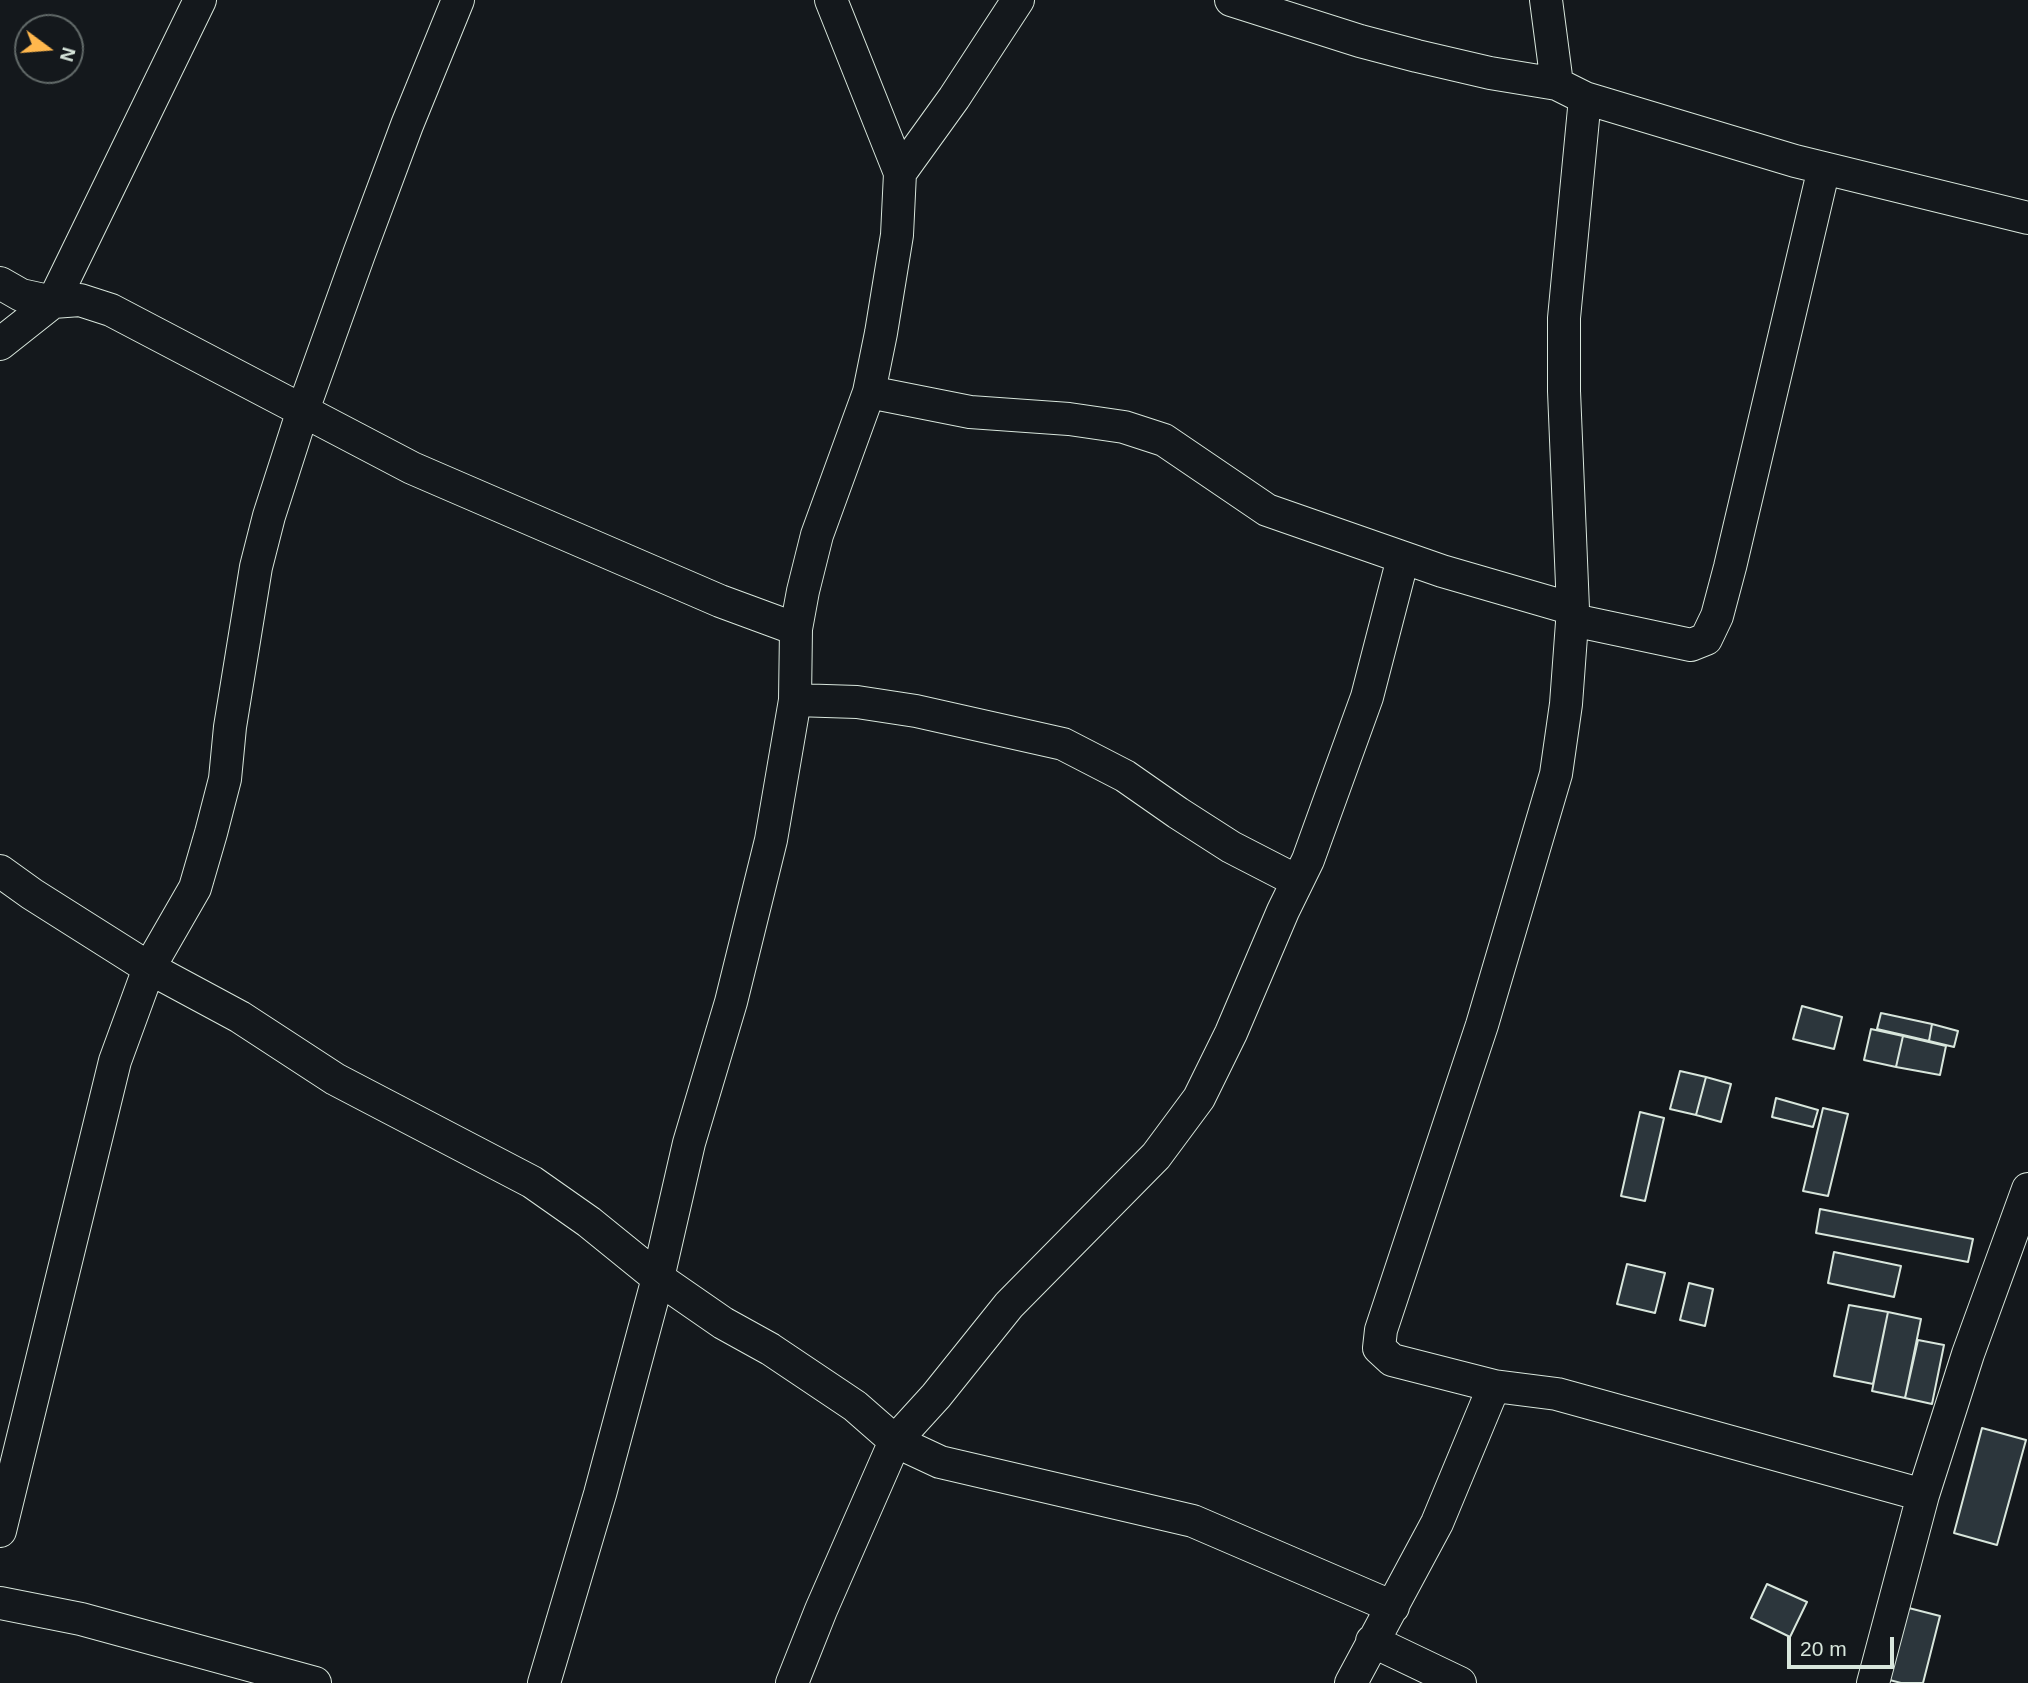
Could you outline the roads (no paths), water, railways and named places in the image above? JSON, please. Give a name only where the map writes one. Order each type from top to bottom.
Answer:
[{"type":"street","points":[[0,344],[53,302],[200,0]]},
{"type":"street","points":[[0,1531],[12,1433],[115,1061],[149,968],[195,888],[211,833],[225,779],[230,727],[256,567],[269,516],[303,410],[402,138],[458,0]]},
{"type":"street","points":[[544,1683],[600,1494],[658,1278],[690,1143],[731,1002],[771,840],[795,700],[796,629],[803,591],[817,535],[869,392],[897,235],[900,173],[831,0]]},
{"type":"street","points":[[900,173],[961,88],[1018,0]]},
{"type":"street","points":[[1231,0],[1253,9],[1417,56],[1490,73],[1556,84],[1585,98],[1824,168],[2028,218]]},
{"type":"street","points":[[1546,0],[1556,84]]},
{"type":"street","points":[[1585,98],[1564,318],[1564,391],[1573,614],[1566,704],[1556,774],[1482,1026],[1381,1330],[1379,1348],[1392,1360],[1494,1386],[1557,1394],[1923,1495]]},
{"type":"street","points":[[869,392],[970,412],[1124,426],[1164,440],[1268,510],[1573,614],[1691,645],[1706,639],[1717,616],[1824,168]]},
{"type":"street","points":[[0,283],[21,295],[53,302],[80,300],[111,310],[412,468],[720,601],[796,629]]},
{"type":"street","points":[[792,1683],[895,1441],[936,1396],[1009,1305],[1156,1156],[1199,1098],[1236,1023],[1308,860],[1367,697],[1403,558]]},
{"type":"street","points":[[795,700],[857,702],[916,711],[1063,744],[1125,776],[1231,846],[1297,881]]},
{"type":"street","points":[[0,871],[149,968],[240,1017],[335,1079],[532,1182],[589,1222],[658,1278],[723,1323],[770,1349],[855,1406],[895,1441],[940,1462],[1193,1521],[1393,1607]]},
{"type":"street","points":[[1873,1683],[1923,1495],[1969,1353],[2028,1189]]},
{"type":"street","points":[[1351,1683],[1371,1641],[1393,1607],[1437,1522],[1494,1386]]},
{"type":"street","points":[[0,1603],[81,1619],[315,1683]]},
{"type":"street","points":[[1371,1641],[1460,1683]]}]
